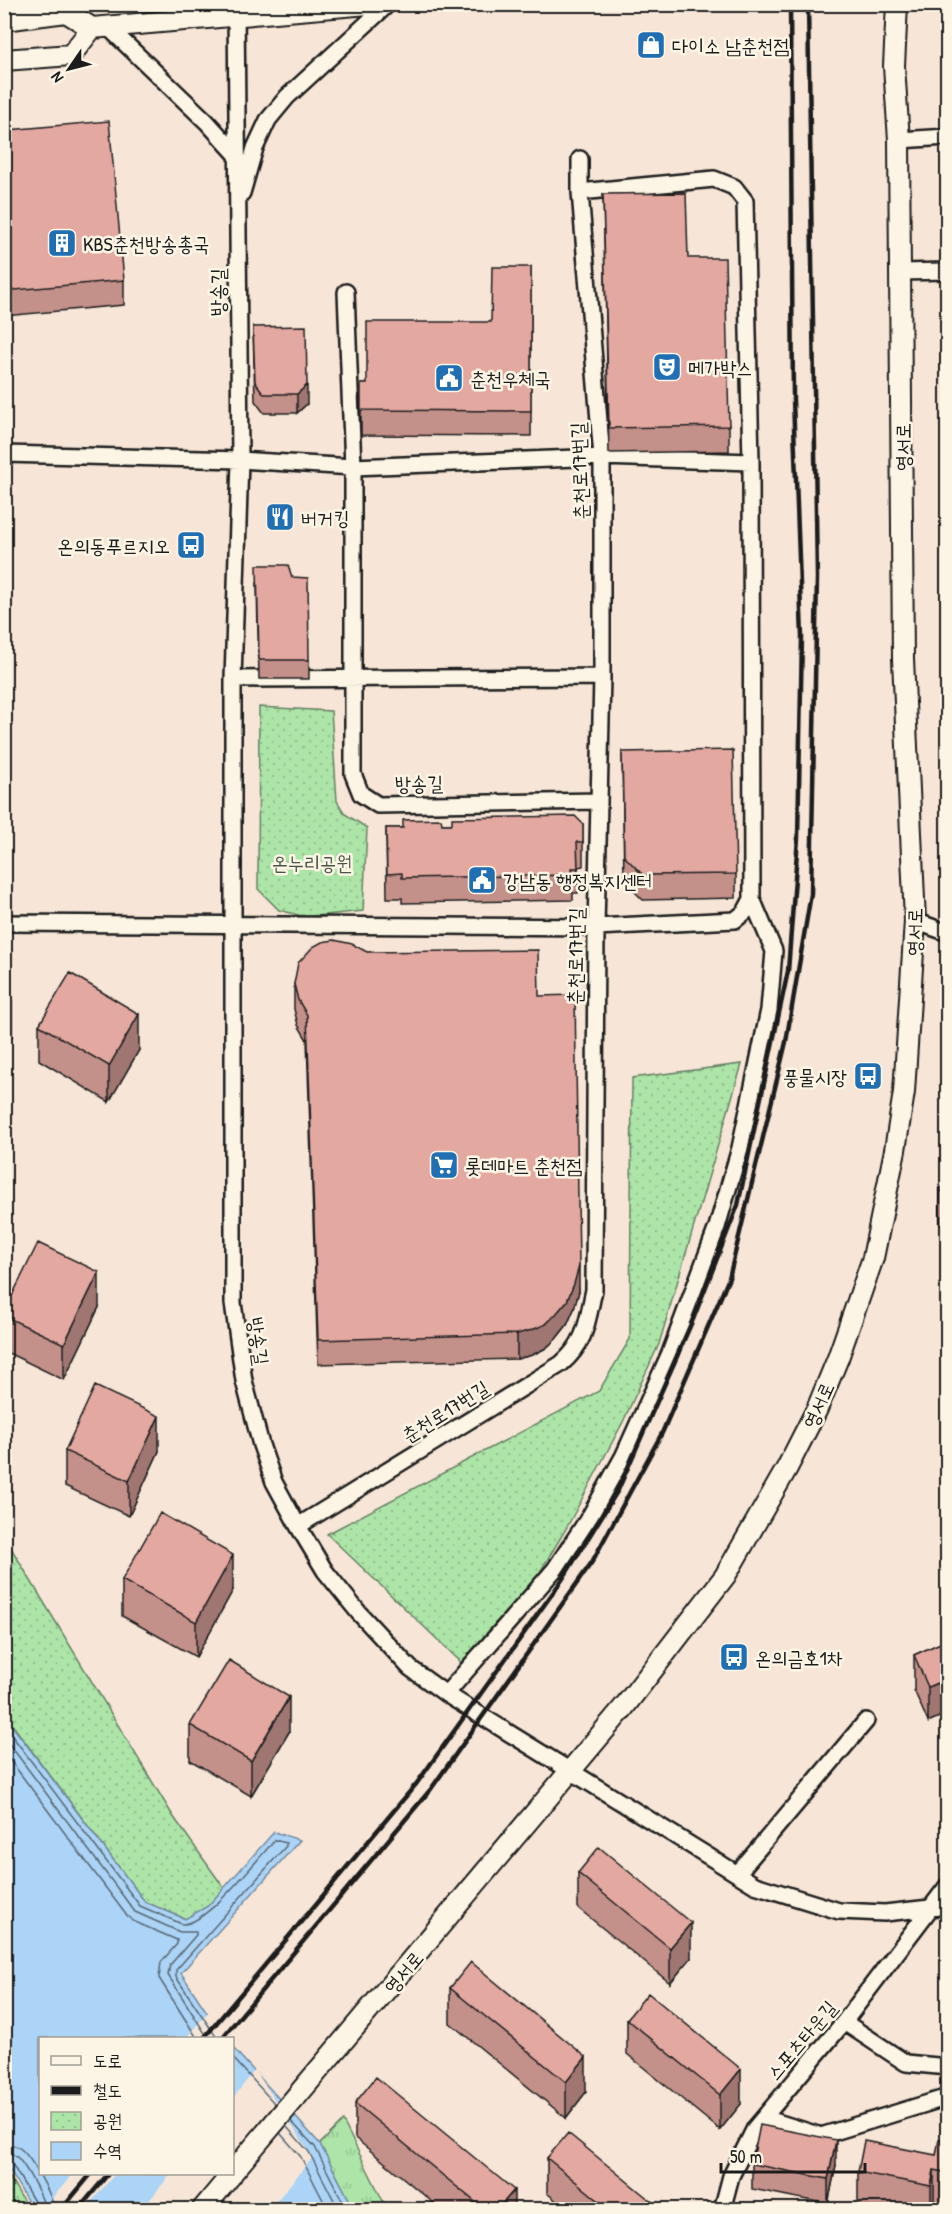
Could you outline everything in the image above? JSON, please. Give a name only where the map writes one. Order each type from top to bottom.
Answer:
[{"type":"street","points":[[4,60],[71,55],[100,27],[236,10],[368,4]]},
{"type":"street","points":[[238,207],[255,148],[268,120],[287,97],[388,4]]},
{"type":"street","name":"영서로","points":[[234,2171],[624,1707],[725,1576],[787,1468],[817,1409],[838,1358],[873,1258],[895,1150],[904,1092],[915,921],[903,659],[899,140],[894,66],[897,4]]},
{"type":"street","name":"방송길","points":[[236,10],[240,460],[233,679],[233,1303],[244,1381],[261,1445],[274,1482],[325,1570],[359,1613],[410,1668],[446,1694]]},
{"type":"street","points":[[4,20],[66,12],[100,27],[207,122],[237,155]]},
{"type":"street","points":[[899,140],[948,137]]},
{"type":"street","name":"춘천로17번길","points":[[298,1526],[549,1373],[572,1354],[584,1338],[594,1290],[596,927],[602,677],[602,457],[580,192],[580,159]]},
{"type":"street","points":[[580,192],[714,179],[734,187],[745,201],[751,462],[752,899],[774,951],[769,1010],[740,1148],[717,1227],[670,1353],[623,1457],[579,1533],[555,1569],[446,1694],[755,1885],[839,1911],[885,1913],[931,1906],[948,1906]]},
{"type":"street","points":[[900,272],[948,271]]},
{"type":"street","name":"방송길","points":[[346,292],[353,467],[353,774],[361,794],[378,805],[599,801]]},
{"type":"street","points":[[4,454],[240,460],[353,467],[602,457],[751,462]]},
{"type":"street","points":[[233,679],[602,677]]},
{"type":"street","points":[[4,923],[596,927],[735,920],[745,912],[752,899]]},
{"type":"street","points":[[915,921],[948,933]]},
{"type":"street","points":[[737,1874],[866,1721]]},
{"type":"street","name":"스포츠타운길","points":[[722,2210],[731,2176],[755,2128],[844,2022],[948,1885]]},
{"type":"street","points":[[844,2022],[906,2063],[948,2067]]},
{"type":"street","points":[[764,2118],[821,2136],[948,2097]]},
{"type":"street","name":"영서로","points":[[202,2210],[230,2175]]},
{"type":"green space","name":"온누리공원","points":[[259,707],[331,711],[337,801],[345,814],[367,828],[363,911],[306,917],[279,910],[258,889]]},
{"type":"green space","points":[[742,1064],[659,1344],[623,1422],[567,1527],[515,1614],[465,1666],[327,1534],[599,1391],[630,1339],[632,1078]]},
{"type":"green space","points":[[5,1538],[173,1816],[224,1888],[208,1906],[186,1919],[145,1902],[5,1715]]},
{"type":"green space","points":[[343,2121],[387,2209],[354,2209],[320,2144]]},
{"type":"green space","points":[[5,2169],[28,2209],[5,2209]]},
{"type":"water","points":[[4,1715],[145,1902],[185,1919],[208,1906],[274,1832],[300,1840],[181,1973],[223,2037],[39,2037],[39,2175],[234,2175],[234,2049],[320,2144],[354,2209],[32,2209],[5,2162]]},
{"type":"pier","points":[[209,2011],[226,2037],[187,2037]]},
{"type":"pier","points":[[255,2070],[313,2157],[269,2210],[142,2209],[170,2175],[234,2175],[234,2097]]},
{"type":"pier","points":[[72,2175],[114,2175],[85,2209],[43,2209]]},
{"type":"building","name":"KBS춘천방송총국","points":[[109,121],[124,280],[4,291],[4,156],[10,156],[8,130]]},
{"type":"building","name":"메가박스","points":[[686,193],[688,258],[725,258],[729,426],[609,428],[603,194]]},
{"type":"building","name":"춘천우체국","points":[[492,267],[531,267],[531,411],[361,410],[361,384],[367,384],[367,322],[491,322]]},
{"type":"building","points":[[306,326],[307,385],[297,394],[264,394],[255,382],[253,327]]},
{"type":"building","points":[[257,565],[288,565],[292,577],[308,578],[309,660],[259,660]]},
{"type":"building","points":[[733,750],[736,874],[643,875],[624,856],[622,752]]},
{"type":"building","points":[[575,816],[583,824],[583,842],[577,842],[578,868],[572,868],[573,875],[402,878],[402,873],[387,874],[386,828],[403,828],[403,820],[441,819],[442,824],[452,824],[452,818]]},
{"type":"building","name":"롯데마트 춘천점","points":[[334,940],[352,944],[367,952],[538,950],[539,996],[575,995],[579,1266],[567,1301],[546,1324],[517,1334],[318,1340],[307,1015],[298,1000],[294,984],[298,963],[313,947],[322,942]]},
{"type":"building","points":[[70,973],[139,1014],[109,1066],[39,1025]]},
{"type":"building","points":[[4,997],[12,1002],[4,1015]]},
{"type":"building","points":[[948,1183],[948,1198],[940,1189]]},
{"type":"building","points":[[38,1243],[99,1272],[64,1344],[4,1316]]},
{"type":"building","points":[[95,1386],[159,1416],[129,1481],[65,1451]]},
{"type":"building","points":[[160,1513],[233,1555],[196,1622],[122,1580]]},
{"type":"building","points":[[948,1630],[948,1678],[928,1687],[914,1655],[945,1641]]},
{"type":"building","points":[[229,1660],[289,1697],[251,1761],[190,1725]]},
{"type":"building","points":[[599,1847],[691,1923],[670,1948],[578,1873]]},
{"type":"building","points":[[471,1962],[586,2057],[566,2082],[450,1988]]},
{"type":"building","points":[[648,1993],[741,2069],[720,2095],[627,2019]]},
{"type":"building","points":[[376,2077],[514,2190],[497,2210],[485,2210],[355,2103]]},
{"type":"building","points":[[760,2125],[836,2140],[828,2179],[752,2164]]},
{"type":"building","points":[[568,2133],[662,2210],[610,2210],[547,2158]]},
{"type":"building","points":[[939,2139],[948,2140],[948,2173],[934,2170],[931,2186],[858,2172],[864,2141],[936,2155]]},
{"type":"railway","points":[[205,2037],[417,1783],[562,1580],[618,1490],[694,1317],[738,1205],[788,971],[798,838],[802,637],[793,400],[790,4]]},
{"type":"railway","points":[[223,2037],[431,1789],[592,1562],[662,1433],[729,1278],[786,1042],[811,894],[817,577],[808,4]]},
{"type":"railway","points":[[61,2210],[90,2175]]},
{"type":"railway","points":[[78,2210],[107,2175]]},
{"type":"place","name":"다이소 남춘천점","points":[[651,45]]},
{"type":"place","name":"KBS춘천방송총국","points":[[62,243]]},
{"type":"place","name":"메가박스","points":[[667,367]]},
{"type":"place","name":"춘천우체국","points":[[449,378]]},
{"type":"place","name":"버거킹","points":[[280,517]]},
{"type":"place","name":"온의동푸르지오","points":[[191,545]]},
{"type":"place","name":"강남동 행정복지센터","points":[[482,880]]},
{"type":"place","name":"풍물시장","points":[[868,1076]]},
{"type":"place","name":"롯데마트 춘천점","points":[[444,1165]]},
{"type":"place","name":"온의금호1차","points":[[734,1657]]}]
